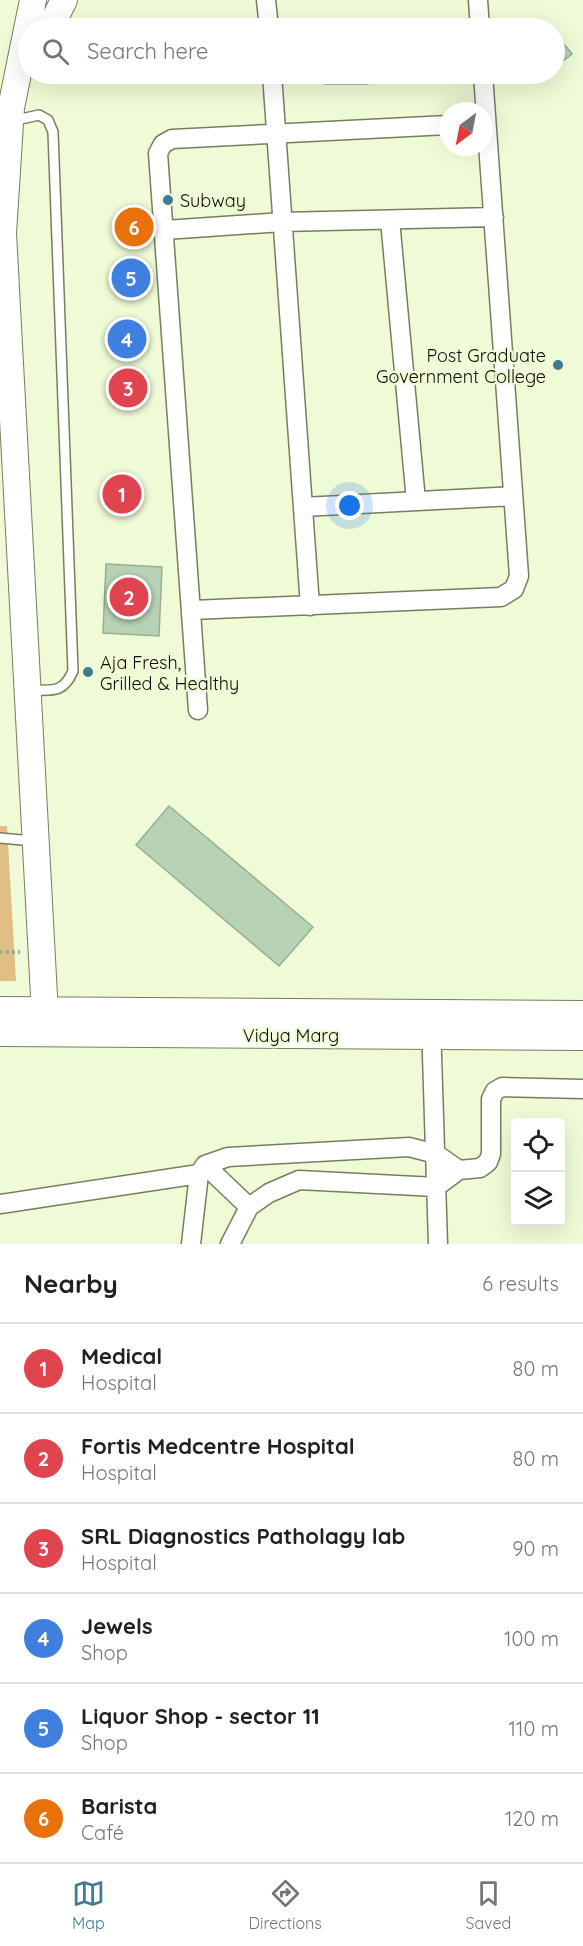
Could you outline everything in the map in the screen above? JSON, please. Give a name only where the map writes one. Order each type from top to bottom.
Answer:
[{"type":"street","points":[[29,18],[33,0]]},
{"type":"street","points":[[55,18],[64,0]]},
{"type":"street","points":[[267,0],[268,18]]},
{"type":"street","points":[[478,0],[479,18]]},
{"type":"street","points":[[18,75],[10,115],[3,233],[45,1022]]},
{"type":"street","points":[[10,115],[23,84]]},
{"type":"street","points":[[273,84],[310,606]]},
{"type":"street","points":[[484,84],[485,102]]},
{"type":"street","points":[[198,710],[158,153],[163,144],[172,139],[439,125]]},
{"type":"street","points":[[192,610],[501,597],[514,589],[519,576],[489,156]]},
{"type":"street","points":[[165,230],[282,222],[494,217]]},
{"type":"street","points":[[390,220],[416,501]]},
{"type":"street","points":[[303,507],[513,496]]},
{"type":"street","name":"Vidya Marg","points":[[0,1010],[45,1022]]},
{"type":"street","name":"Vidya Marg","points":[[431,1025],[583,1014]]},
{"type":"street","name":"Vidya Marg","points":[[0,1033],[45,1022],[431,1025],[583,1037]]},
{"type":"street","points":[[431,1025],[438,1244]]},
{"type":"street","points":[[230,1244],[249,1207],[269,1192],[300,1180],[436,1187],[459,1170],[480,1168],[488,1162],[491,1154],[491,1099],[495,1091],[502,1087],[583,1089]]},
{"type":"street","points":[[0,1204],[202,1169],[228,1157],[409,1147],[436,1154],[459,1170]]},
{"type":"street","points":[[202,1169],[249,1207]]},
{"type":"street","points":[[191,1244],[202,1169]]},
{"type":"lane","points":[[10,115],[39,115],[48,120],[53,132],[73,672],[68,684],[57,690],[27,690]]},
{"type":"lane","points":[[0,838],[35,841]]},
{"type":"shaded area","points":[[0,826],[7,826],[16,981],[0,981]]},
{"type":"building","points":[[565,45],[572,54],[565,59]]},
{"type":"building","points":[[106,564],[162,567],[159,636],[103,633]]},
{"type":"building","points":[[169,806],[313,927],[279,966],[136,845]]},
{"type":"place","name":"Subway","points":[[168,200]]},
{"type":"place","name":"Barista","points":[[134,227]]},
{"type":"place","name":"Liquor Shop - sector 11","points":[[131,278]]},
{"type":"place","name":"Jewels","points":[[127,339]]},
{"type":"place","name":"Post Graduate Government College","points":[[558,365]]},
{"type":"place","name":"SRL Diagnostics Patholagy lab","points":[[128,388]]},
{"type":"place","name":"Medical","points":[[122,494]]},
{"type":"place","name":"Fortis Medcentre Hospital","points":[[129,597]]},
{"type":"place","name":"Aja Fresh, Grilled & Healthy","points":[[88,672]]}]
